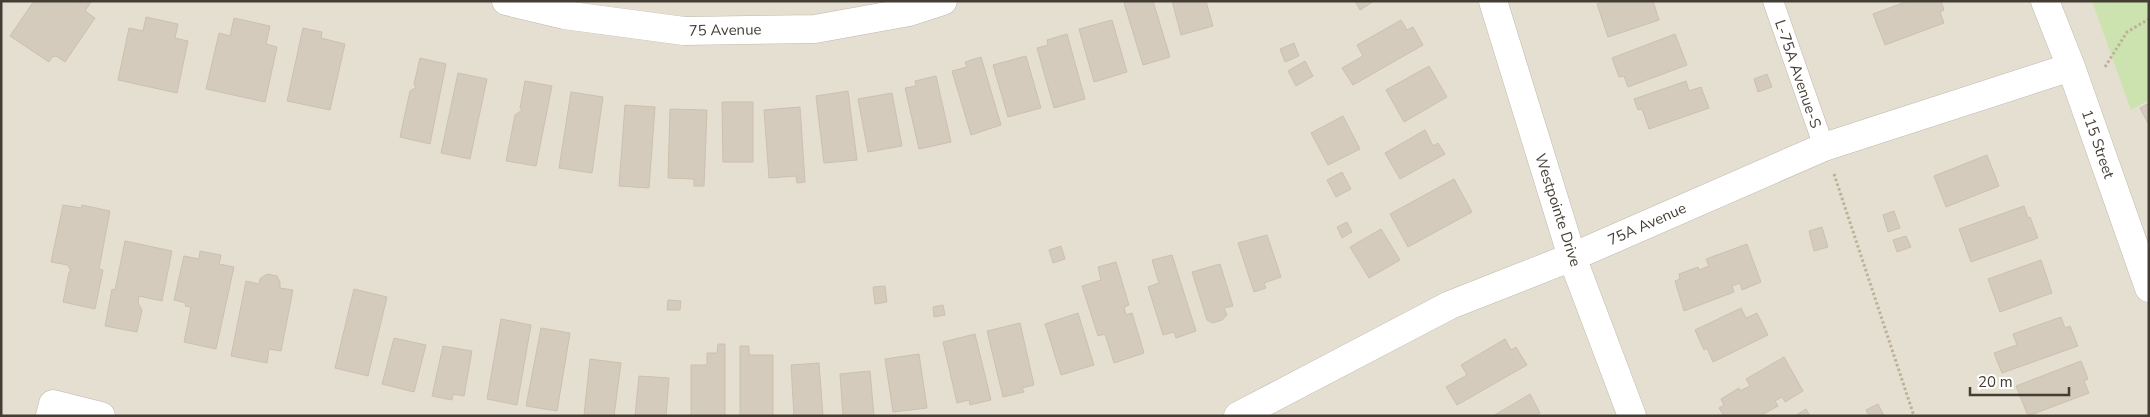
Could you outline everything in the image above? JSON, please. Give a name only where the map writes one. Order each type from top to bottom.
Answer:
[{"type":"street","name":"75 Avenue","points":[[506,1],[564,15],[684,31],[815,29],[909,12],[943,1]]},
{"type":"street","name":"Westpointe Drive","points":[[1493,1],[1572,257],[1632,416]]},
{"type":"street","name":"115 Street","points":[[2045,1],[2071,68],[2149,288]]},
{"type":"street","name":"75A Avenue","points":[[1238,416],[1450,305],[1572,257],[1824,147],[2071,68]]},
{"type":"street","points":[[51,410],[101,416]]},
{"type":"lane","name":"L-75A Avenue-S","points":[[1773,1],[1824,147]]},
{"type":"path","points":[[2071,68],[2098,78],[2127,32],[2149,19]]},
{"type":"path","points":[[1824,147],[1914,416]]},
{"type":"shaded area","points":[[1,1],[2149,1],[2149,416],[1,416]]},
{"type":"green space","points":[[2092,1],[2149,1],[2149,100],[2131,110]]},
{"type":"building","points":[[34,1],[91,2],[85,11],[95,18],[65,62],[56,56],[52,57],[49,62],[10,36]]},
{"type":"building","points":[[1130,1],[1153,1],[1170,57],[1143,65],[1124,3]]},
{"type":"building","points":[[1172,1],[1206,1],[1213,26],[1181,35]]},
{"type":"building","points":[[1355,1],[1374,1],[1360,10]]},
{"type":"building","points":[[1606,1],[1653,1],[1659,20],[1608,37],[1597,4]]},
{"type":"building","points":[[1908,1],[1941,1],[1944,10],[1940,12],[1944,23],[1885,45],[1873,14]]},
{"type":"building","points":[[146,17],[178,24],[175,38],[188,41],[177,93],[118,80],[129,28],[143,31]]},
{"type":"building","points":[[234,18],[270,26],[266,44],[277,47],[265,102],[206,89],[219,33],[230,36]]},
{"type":"building","points":[[1112,20],[1127,72],[1094,82],[1079,29]]},
{"type":"building","points":[[1401,20],[1407,30],[1413,27],[1423,45],[1353,85],[1342,68],[1363,56],[1357,45]]},
{"type":"building","points":[[303,28],[322,32],[321,38],[345,44],[330,110],[287,101]]},
{"type":"building","points":[[1067,34],[1085,99],[1054,108],[1037,48],[1048,45],[1047,40]]},
{"type":"building","points":[[1675,34],[1687,65],[1628,87],[1624,76],[1619,77],[1612,58]]},
{"type":"building","points":[[1294,43],[1299,56],[1285,62],[1280,49]]},
{"type":"building","points":[[1026,56],[1041,108],[1008,117],[993,65]]},
{"type":"building","points":[[981,57],[1001,125],[971,135],[952,71],[967,67],[965,62]]},
{"type":"building","points":[[420,58],[446,64],[430,144],[400,137],[410,91],[416,87],[414,84]]},
{"type":"building","points":[[1305,61],[1313,76],[1296,86],[1288,71]]},
{"type":"building","points":[[1429,66],[1447,97],[1404,122],[1386,90]]},
{"type":"building","points":[[458,73],[487,79],[470,159],[441,153]]},
{"type":"building","points":[[1767,74],[1772,87],[1758,92],[1754,79]]},
{"type":"building","points":[[936,76],[951,142],[919,149],[905,88],[916,86],[915,81]]},
{"type":"building","points":[[525,81],[552,86],[536,166],[506,161],[515,115],[522,110],[520,108]]},
{"type":"building","points":[[1686,81],[1689,91],[1701,87],[1709,108],[1649,129],[1642,109],[1638,110],[1634,99]]},
{"type":"building","points":[[848,91],[857,160],[824,163],[816,96]]},
{"type":"building","points":[[571,92],[603,97],[592,173],[559,168]]},
{"type":"building","points":[[892,93],[902,146],[868,152],[858,99]]},
{"type":"building","points":[[722,102],[753,102],[753,162],[723,162]]},
{"type":"building","points":[[2149,103],[2149,125],[2140,108]]},
{"type":"building","points":[[625,105],[655,107],[649,188],[619,186]]},
{"type":"building","points":[[800,107],[805,182],[797,183],[796,176],[769,178],[764,110]]},
{"type":"building","points":[[670,109],[707,110],[704,186],[694,186],[694,179],[668,178]]},
{"type":"building","points":[[1343,116],[1360,149],[1328,165],[1311,133]]},
{"type":"building","points":[[1425,130],[1433,146],[1438,143],[1445,154],[1400,179],[1385,153]]},
{"type":"building","points":[[1987,155],[1999,186],[1946,207],[1934,176]]},
{"type":"building","points":[[1342,172],[1351,189],[1336,197],[1327,180]]},
{"type":"building","points":[[1454,179],[1472,212],[1408,247],[1390,214]]},
{"type":"building","points":[[63,205],[81,208],[82,205],[110,211],[99,269],[103,270],[95,309],[63,302],[69,272],[71,271],[68,265],[51,262]]},
{"type":"building","points":[[2024,206],[2038,238],[1971,262],[1959,229]]},
{"type":"building","points":[[1894,211],[1900,228],[1888,232],[1883,215]]},
{"type":"building","points":[[1347,222],[1352,232],[1342,238],[1337,227]]},
{"type":"building","points":[[1822,227],[1828,247],[1814,251],[1809,231]]},
{"type":"building","points":[[1381,229],[1400,260],[1369,278],[1350,247]]},
{"type":"building","points":[[1267,235],[1281,277],[1264,283],[1266,288],[1254,292],[1238,243]]},
{"type":"building","points":[[1906,236],[1911,247],[1897,252],[1893,240]]},
{"type":"building","points":[[125,241],[172,251],[162,301],[139,296],[138,303],[142,310],[137,332],[105,326],[112,289],[115,290]]},
{"type":"building","points":[[1747,244],[1761,282],[1742,290],[1740,283],[1732,286],[1734,292],[1684,311],[1675,281],[1680,279],[1679,274],[1698,267],[1699,270],[1709,266],[1706,259]]},
{"type":"building","points":[[1061,246],[1065,259],[1053,263],[1049,250]]},
{"type":"building","points":[[200,251],[221,255],[219,264],[234,267],[216,349],[184,342],[191,307],[185,306],[186,303],[174,300],[184,256],[199,259]]},
{"type":"building","points":[[1172,255],[1196,331],[1176,338],[1174,332],[1163,335],[1148,287],[1159,283],[1152,260]]},
{"type":"building","points":[[2041,260],[2052,293],[2000,312],[1988,279]]},
{"type":"building","points":[[1116,262],[1129,305],[1124,307],[1126,315],[1132,313],[1144,353],[1114,363],[1105,334],[1098,336],[1082,286],[1101,280],[1098,267]]},
{"type":"building","points":[[1220,264],[1233,306],[1224,308],[1227,315],[1222,320],[1213,323],[1207,320],[1192,272]]},
{"type":"building","points":[[267,274],[277,276],[280,288],[293,290],[281,351],[269,349],[267,363],[231,356],[246,281],[259,284],[260,279]]},
{"type":"building","points":[[885,286],[887,302],[875,304],[873,287]]},
{"type":"building","points":[[354,289],[387,297],[368,376],[335,368]]},
{"type":"building","points":[[668,300],[681,301],[680,310],[667,310]]},
{"type":"building","points":[[943,305],[945,315],[934,317],[933,307]]},
{"type":"building","points":[[1741,308],[1746,318],[1757,313],[1768,335],[1713,362],[1707,348],[1704,350],[1695,330]]},
{"type":"building","points":[[1078,313],[1094,365],[1061,375],[1045,324]]},
{"type":"building","points":[[2061,317],[2065,328],[2070,326],[2078,346],[2002,373],[1994,353],[2017,345],[2013,334]]},
{"type":"building","points":[[501,319],[531,325],[517,405],[487,399]]},
{"type":"building","points":[[1020,323],[1034,385],[1022,388],[1024,392],[1003,397],[987,331]]},
{"type":"building","points":[[541,328],[570,333],[557,411],[526,406]]},
{"type":"building","points":[[975,334],[991,400],[970,405],[969,400],[957,403],[943,342]]},
{"type":"building","points":[[394,338],[426,345],[414,392],[382,384]]},
{"type":"building","points":[[1505,339],[1511,350],[1516,347],[1527,365],[1457,405],[1446,387],[1467,375],[1461,365]]},
{"type":"building","points":[[718,344],[725,344],[725,416],[691,416],[691,365],[707,365],[707,353],[717,353]]},
{"type":"building","points":[[443,346],[472,351],[464,396],[453,394],[452,400],[432,396]]},
{"type":"building","points":[[740,346],[749,346],[749,355],[773,355],[773,416],[740,416]]},
{"type":"building","points":[[919,354],[927,408],[893,412],[885,359]]},
{"type":"building","points":[[1784,357],[1803,391],[1785,402],[1782,397],[1775,401],[1778,406],[1760,416],[1724,416],[1719,408],[1724,405],[1721,399],[1739,388],[1740,391],[1750,386],[1746,379]]},
{"type":"building","points":[[590,359],[621,363],[614,416],[584,415]]},
{"type":"building","points":[[2081,361],[2088,379],[2084,381],[2089,393],[2028,416],[2016,386]]},
{"type":"building","points":[[819,363],[823,416],[794,416],[791,365]]},
{"type":"building","points":[[870,371],[874,416],[843,416],[840,374]]},
{"type":"building","points":[[639,376],[669,378],[666,416],[635,416]]},
{"type":"building","points":[[1530,394],[1540,413],[1535,416],[1493,416]]},
{"type":"building","points":[[1878,404],[1884,416],[1869,416],[1866,410]]},
{"type":"building","points":[[1806,409],[1810,416],[1795,416]]}]
